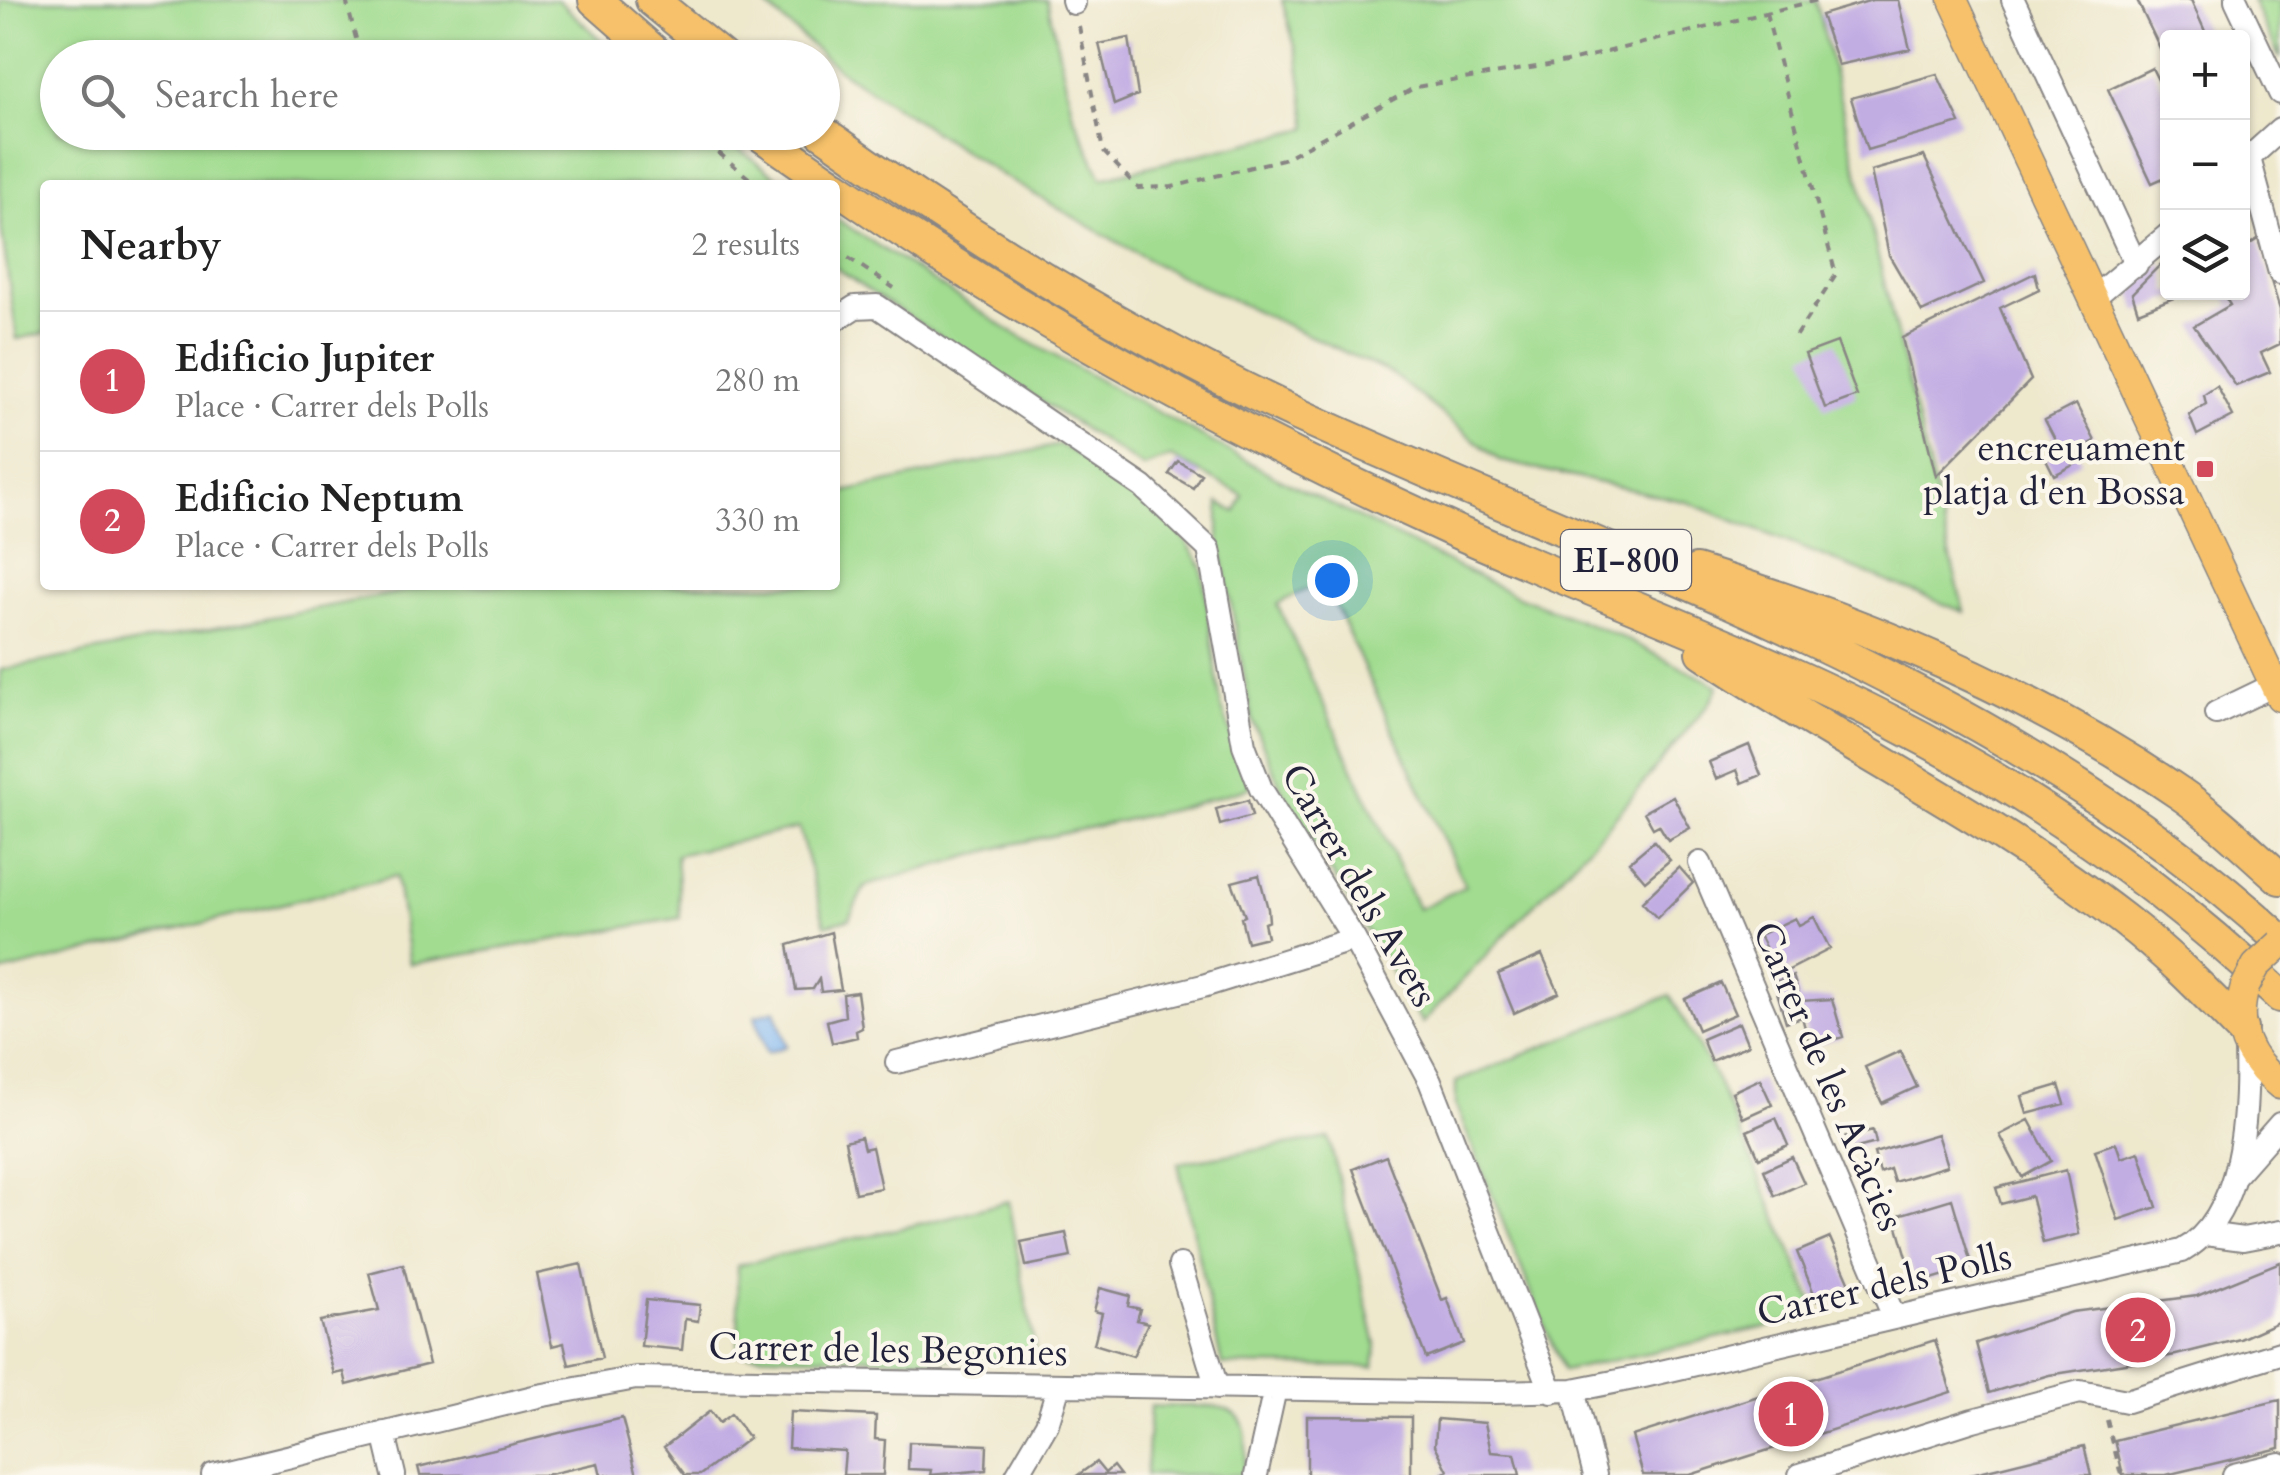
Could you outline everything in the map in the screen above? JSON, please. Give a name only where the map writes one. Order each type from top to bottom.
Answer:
[{"type":"highway","points":[[595,0],[641,40]]},
{"type":"highway","points":[[652,0],[700,40]]},
{"type":"highway","name":"EI-800","points":[[840,144],[962,226],[1166,348],[1294,412],[1840,654],[1984,730],[2148,834],[2280,942]]},
{"type":"highway","name":"EI-800","points":[[783,150],[825,180]]},
{"type":"highway","name":"EI-800","points":[[840,190],[945,260],[1149,382],[1362,488],[1879,715],[2058,817],[2175,901],[2280,996]]},
{"type":"highway","points":[[1593,546],[1751,587],[1880,637],[2028,703],[2105,744],[2185,796],[2280,878]]},
{"type":"highway","points":[[1637,608],[1804,720],[2062,875],[2182,969],[2244,1039]]},
{"type":"main road","points":[[1953,0],[2274,679]]},
{"type":"main road","points":[[2280,942],[2256,966],[2245,987],[2244,1039],[2280,1086]]},
{"type":"street","points":[[2013,0],[2136,265]]},
{"type":"street","points":[[2236,0],[2280,93]]},
{"type":"street","points":[[2250,157],[2280,130]]},
{"type":"street","points":[[2250,174],[2280,273]]},
{"type":"street","points":[[2093,298],[2160,242]]},
{"type":"street","name":"Carrer dels Avets","points":[[840,317],[866,303],[901,322],[1143,487],[1209,549],[1244,745],[1255,774],[1354,939],[1430,1081],[1595,1475]]},
{"type":"street","points":[[2216,713],[2274,679]]},
{"type":"street","name":"Carrer de les Acàcies","points":[[1700,863],[1894,1317]]},
{"type":"street","points":[[898,1062],[1203,986],[1354,939]]},
{"type":"street","points":[[2244,1039],[2245,1128],[2234,1176],[2206,1234],[2243,1239],[2280,1232]]},
{"type":"street","points":[[2234,1176],[2280,1124]]},
{"type":"street","name":"Carrer dels Polls","points":[[1562,1391],[2161,1258],[2182,1252],[2206,1234]]},
{"type":"street","points":[[1180,1265],[1217,1388]]},
{"type":"street","points":[[1800,1475],[1973,1420],[2080,1392],[2127,1401],[2280,1352]]},
{"type":"street","name":"Carrer de les Begonies","points":[[213,1475],[592,1384],[636,1378],[1058,1388],[1562,1391]]},
{"type":"street","points":[[1017,1475],[1047,1424],[1058,1388]]},
{"type":"street","points":[[1256,1475],[1275,1389]]},
{"type":"street","points":[[384,1433],[394,1475]]},
{"type":"street","points":[[2234,1475],[2280,1464]]},
{"type":"path","points":[[346,0],[356,40]]},
{"type":"path","points":[[1074,2],[1103,151],[1120,174],[1138,188],[1172,187],[1283,159],[1416,87],[1566,62],[1818,0]]},
{"type":"path","points":[[1766,13],[1836,275],[1794,338]]},
{"type":"path","points":[[715,150],[751,180]]},
{"type":"path","points":[[840,252],[888,280],[898,293],[901,322]]},
{"type":"path","points":[[2101,1396],[2121,1475]]},
{"type":"green space","points":[[0,0],[558,0],[601,40],[40,40],[40,150],[740,150],[781,180],[40,180],[40,334],[17,339],[0,219]]},
{"type":"green space","points":[[760,0],[1047,0],[1073,115],[1102,178],[1308,128],[1298,57],[1282,0],[1816,0],[1964,612],[1687,502],[1501,461],[1392,374],[1157,265],[1001,175],[840,70],[840,40],[805,40]]},
{"type":"green space","points":[[2252,0],[2280,0],[2280,59]]},
{"type":"green space","points":[[840,221],[1015,334],[1276,477],[1513,594],[1617,635],[1718,686],[1711,701],[1607,827],[1422,1023],[1283,792],[1252,720],[1219,537],[1219,503],[1236,512],[1243,495],[1171,457],[1143,467],[840,271]],"holes":[[[1324,581],[1465,886],[1418,909],[1277,604]]]},
{"type":"green space","points":[[1059,445],[1090,461],[1180,532],[1202,566],[1221,706],[1251,787],[1172,810],[1009,845],[865,886],[849,919],[825,925],[799,828],[676,855],[680,918],[410,964],[396,876],[0,973],[0,670],[410,590],[840,590],[840,493]]},
{"type":"green space","points":[[1670,995],[1718,1082],[1819,1316],[1563,1371],[1456,1106],[1456,1082]]},
{"type":"green space","points":[[1329,1138],[1376,1345],[1374,1367],[1222,1365],[1178,1163]]},
{"type":"green space","points":[[1008,1201],[1037,1362],[739,1354],[737,1266]]},
{"type":"green space","points":[[1150,1406],[1212,1406],[1238,1416],[1246,1447],[1242,1475],[1146,1475]]},
{"type":"water","points":[[775,1010],[787,1046],[767,1053],[755,1016]]},
{"type":"building","points":[[1872,0],[1898,0],[1910,49],[1838,65],[1821,15]]},
{"type":"building","points":[[2137,0],[2191,0],[2204,30],[2160,30],[2160,48]]},
{"type":"building","points":[[1129,38],[1138,95],[1114,105],[1099,44]]},
{"type":"building","points":[[2152,68],[2160,84],[2160,180],[2152,183],[2108,89]]},
{"type":"building","points":[[1937,74],[1960,123],[1867,150],[1851,98]]},
{"type":"building","points":[[1924,156],[1984,283],[1922,312],[1889,255],[1871,171]]},
{"type":"building","points":[[2258,239],[2280,310],[2280,344],[2261,353],[2270,372],[2236,386],[2194,326],[2230,305],[2227,300],[2250,300],[2250,244]]},
{"type":"building","points":[[2160,265],[2160,300],[2168,300],[2138,312],[2132,293]]},
{"type":"building","points":[[2035,273],[2039,289],[2000,308],[2031,380],[1936,476],[1902,338]]},
{"type":"building","points":[[1837,342],[1857,396],[1825,408],[1805,354]]},
{"type":"building","points":[[2217,386],[2233,416],[2197,435],[2189,415],[2206,404],[2204,395]]},
{"type":"building","points":[[2076,404],[2095,441],[2076,451],[2081,461],[2054,475],[2046,459],[2061,451],[2045,420]]},
{"type":"building","points":[[1178,461],[1201,474],[1193,488],[1169,474]]},
{"type":"building","points":[[1749,745],[1761,775],[1742,783],[1737,770],[1716,779],[1709,762]]},
{"type":"building","points":[[1673,796],[1690,828],[1668,840],[1659,825],[1653,828],[1644,812]]},
{"type":"building","points":[[1248,800],[1252,816],[1220,825],[1216,809]]},
{"type":"building","points":[[1654,841],[1670,860],[1645,881],[1629,862]]},
{"type":"building","points":[[1679,867],[1693,883],[1657,918],[1642,902]]},
{"type":"building","points":[[1259,875],[1268,909],[1269,921],[1264,923],[1267,937],[1247,942],[1241,918],[1245,916],[1232,882]]},
{"type":"building","points":[[1814,917],[1830,949],[1779,975],[1759,935],[1795,918],[1799,925]]},
{"type":"building","points":[[831,932],[841,990],[821,992],[819,979],[813,989],[796,990],[788,945]]},
{"type":"building","points":[[1542,955],[1559,993],[1514,1013],[1498,974]]},
{"type":"building","points":[[1793,976],[1801,1001],[1832,999],[1843,1037],[1810,1047],[1802,1017],[1786,1022],[1774,982]]},
{"type":"building","points":[[1721,983],[1735,1014],[1698,1030],[1685,999]]},
{"type":"building","points":[[857,992],[862,1028],[856,1031],[857,1037],[832,1043],[827,1021],[845,1016],[843,994]]},
{"type":"building","points":[[1739,1023],[1748,1045],[1711,1061],[1702,1039]]},
{"type":"building","points":[[1900,1051],[1917,1087],[1882,1103],[1865,1067]]},
{"type":"building","points":[[1760,1079],[1772,1105],[1743,1118],[1732,1092]]},
{"type":"building","points":[[2059,1085],[2065,1104],[2027,1114],[2022,1096]]},
{"type":"building","points":[[1776,1118],[1788,1145],[1759,1158],[1747,1131]]},
{"type":"building","points":[[2029,1120],[2051,1161],[2022,1177],[2000,1135]]},
{"type":"building","points":[[1873,1130],[1876,1143],[1845,1151],[1841,1138]]},
{"type":"building","points":[[1937,1134],[1947,1166],[1894,1182],[1890,1169],[1880,1173],[1874,1153]]},
{"type":"building","points":[[861,1137],[864,1149],[872,1147],[881,1188],[855,1193],[845,1141]]},
{"type":"building","points":[[2116,1143],[2121,1158],[2139,1152],[2157,1207],[2118,1220],[2095,1150]]},
{"type":"building","points":[[1386,1156],[1442,1300],[1447,1298],[1464,1343],[1426,1358],[1353,1169]]},
{"type":"building","points":[[1792,1157],[1804,1183],[1775,1196],[1764,1170]]},
{"type":"building","points":[[2066,1170],[2079,1234],[2043,1243],[2031,1196],[2001,1204],[1996,1188]]},
{"type":"building","points":[[1952,1199],[1972,1267],[1915,1284],[1895,1216]]},
{"type":"building","points":[[1066,1233],[1071,1257],[1026,1266],[1021,1242]]},
{"type":"building","points":[[1830,1238],[1851,1286],[1817,1301],[1797,1252]]},
{"type":"building","points":[[2280,1262],[2280,1321],[2240,1339],[2176,1355],[2049,1375],[1989,1393],[1976,1343],[2072,1312],[2197,1296]]},
{"type":"building","points":[[403,1264],[429,1364],[347,1385],[344,1372],[334,1374],[320,1321],[379,1310],[369,1273]]},
{"type":"building","points":[[581,1264],[602,1358],[569,1365],[564,1343],[552,1346],[537,1274]]},
{"type":"building","points":[[1100,1288],[1130,1296],[1128,1306],[1140,1309],[1137,1320],[1148,1323],[1133,1356],[1094,1344],[1102,1313],[1094,1311]]},
{"type":"building","points":[[646,1300],[700,1305],[698,1321],[685,1319],[682,1350],[641,1346]]},
{"type":"building","points":[[1935,1340],[1951,1392],[1690,1475],[1643,1475],[1632,1436]]},
{"type":"building","points":[[2280,1400],[2280,1448],[2166,1475],[2123,1475],[2115,1440]]},
{"type":"building","points":[[710,1411],[719,1423],[731,1414],[749,1438],[700,1475],[685,1475],[664,1447]]},
{"type":"building","points":[[790,1412],[876,1416],[875,1439],[885,1440],[883,1475],[843,1475],[845,1451],[788,1448]]},
{"type":"building","points":[[1307,1416],[1411,1417],[1411,1475],[1307,1475]]},
{"type":"building","points":[[622,1418],[637,1475],[601,1475],[598,1463],[545,1475],[420,1475],[418,1467]]},
{"type":"building","points":[[1437,1419],[1485,1423],[1491,1452],[1515,1454],[1520,1475],[1439,1475],[1448,1471],[1435,1445]]},
{"type":"building","points":[[909,1442],[987,1445],[986,1470],[930,1475],[931,1470],[908,1469]]},
{"type":"building","points":[[2084,1446],[2091,1475],[1971,1475],[1971,1474]]},
{"type":"building","points":[[1096,1462],[1105,1473],[1113,1466],[1120,1475],[1078,1475]]},
{"type":"place","name":"encreuament platja d'en Bossa","points":[[2205,469]]},
{"type":"place","name":"Edificio Neptum","points":[[2138,1330]]},
{"type":"place","name":"Edificio Jupiter","points":[[1791,1414]]}]
